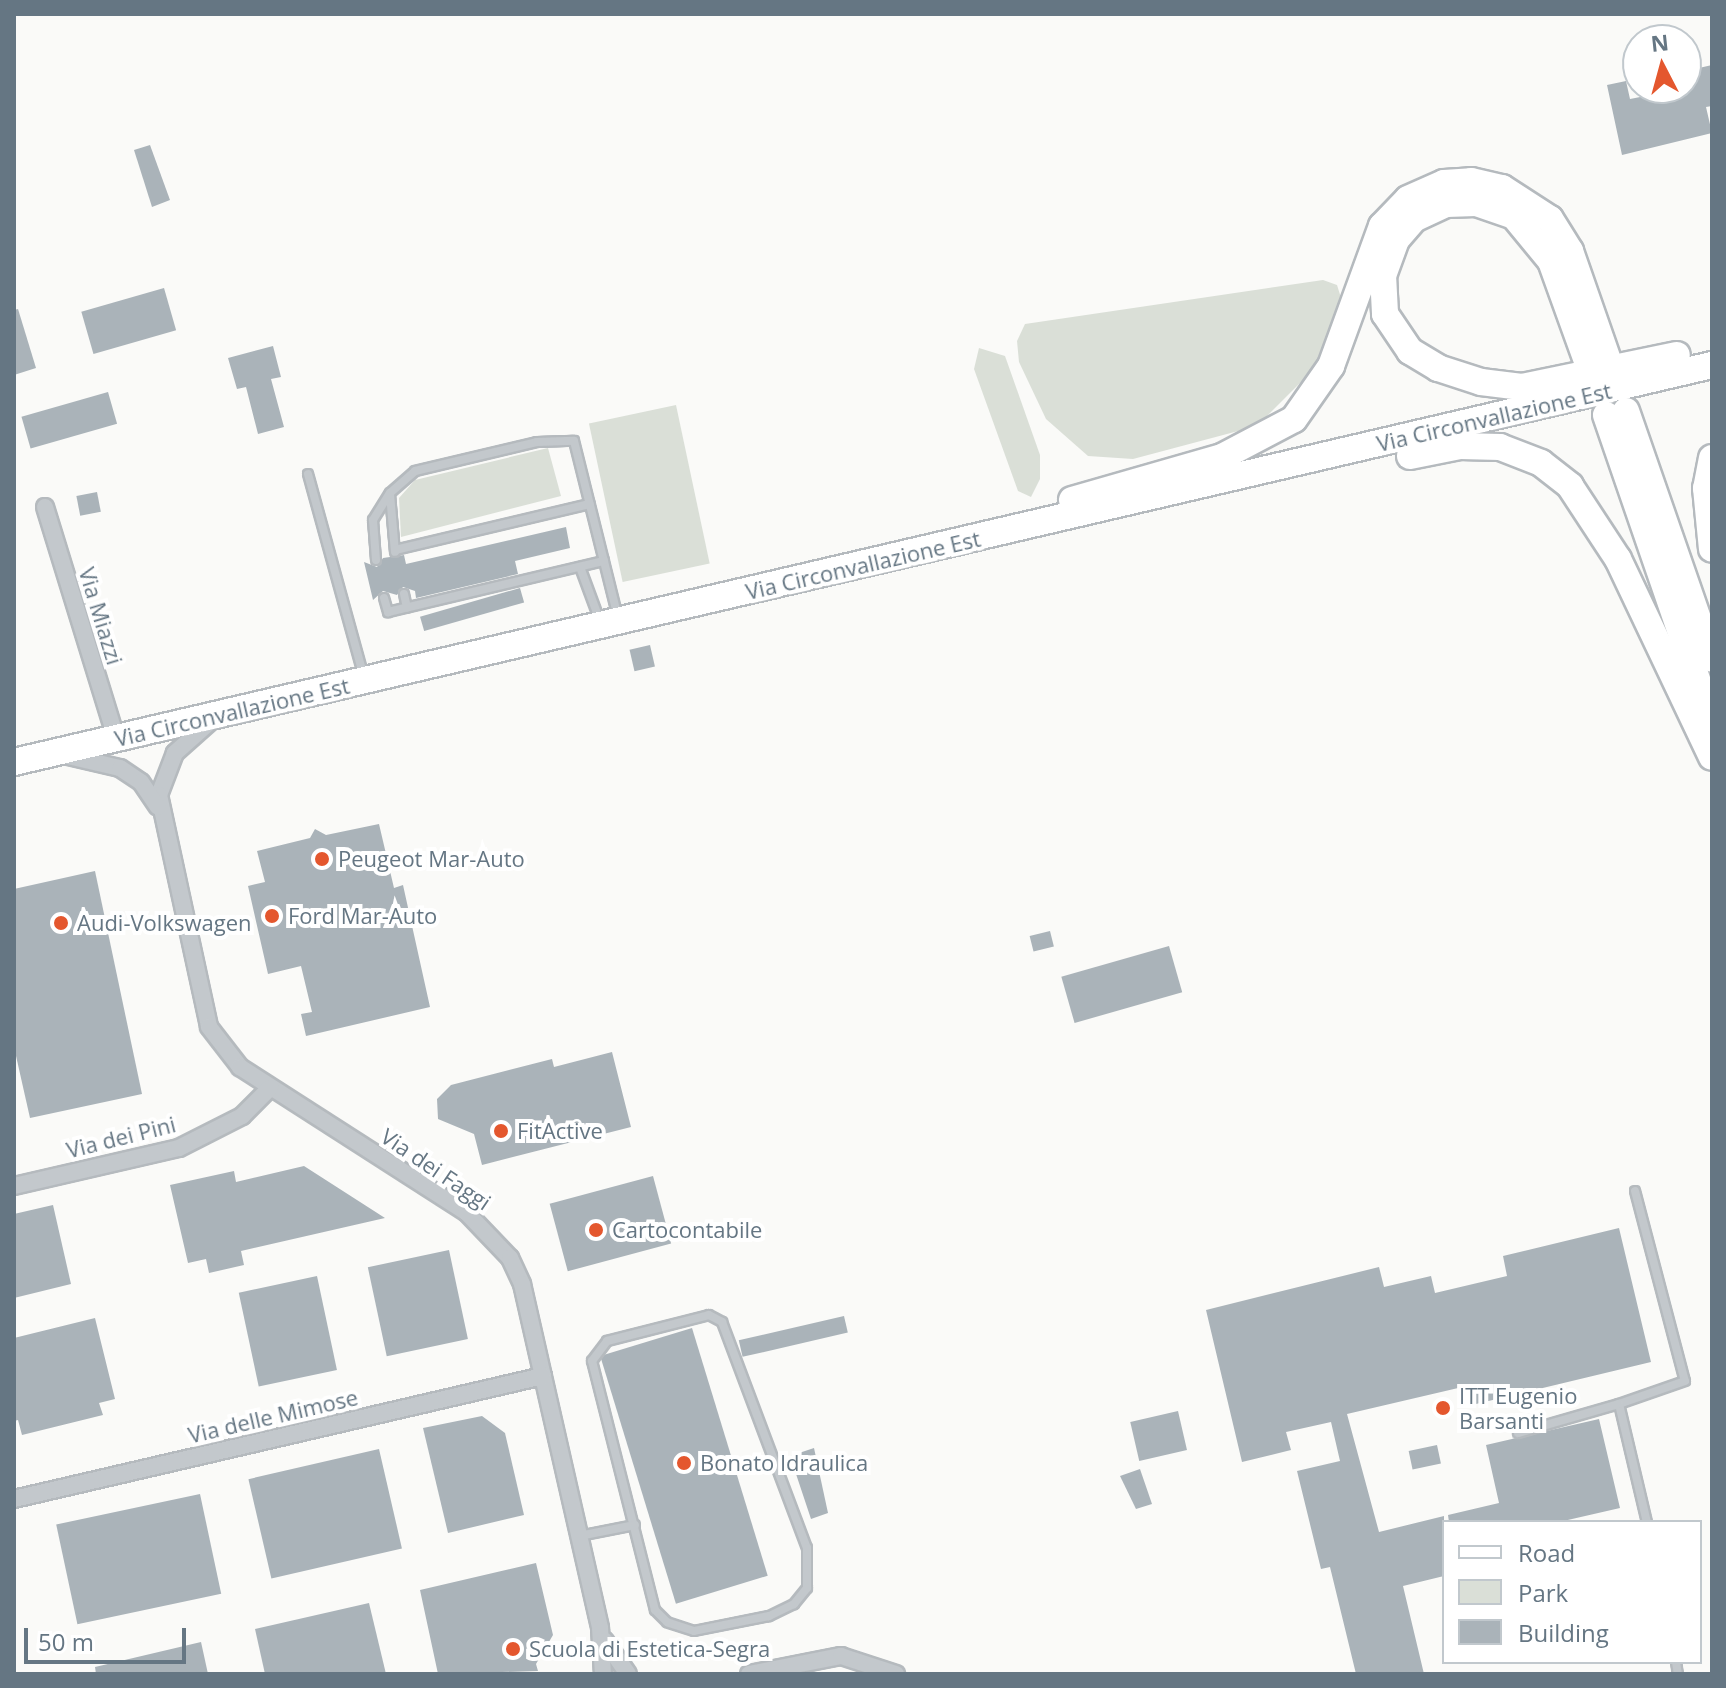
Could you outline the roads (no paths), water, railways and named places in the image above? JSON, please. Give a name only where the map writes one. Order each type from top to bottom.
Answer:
[{"type":"main road","points":[[1011,529],[1112,485],[1238,451],[1294,419],[1331,366],[1382,226],[1408,199],[1444,183],[1471,181],[1502,188],[1550,219],[1570,251],[1597,359],[1551,261],[1514,216],[1476,203],[1446,204],[1414,219],[1396,240],[1382,282],[1388,322],[1415,355],[1460,376],[1501,385],[1538,386],[1712,347]]},
{"type":"main road","name":"Via Circonvallazione Est","points":[[14,762],[611,625],[1712,365]]},
{"type":"main road","points":[[1712,659],[1616,413],[1712,723]]},
{"type":"main road","points":[[1115,505],[1290,482],[1460,446],[1500,447],[1531,457],[1570,486],[1602,532],[1712,757]]},
{"type":"main road","points":[[1712,458],[1706,501],[1712,549]]},
{"type":"street","name":"Via Miazzi","points":[[45,507],[116,738]]},
{"type":"street","name":"Via dei Faggi","points":[[222,712],[175,753],[161,777],[159,809],[209,1027],[220,1047],[270,1088],[466,1212],[490,1233],[522,1284],[600,1628],[603,1674]]},
{"type":"street","name":"Via dei Faggi","points":[[43,755],[97,759],[120,768],[141,782],[159,809]]},
{"type":"street","name":"Via dei Pini","points":[[14,1186],[179,1148],[242,1116],[270,1088]]},
{"type":"street","name":"Via delle Mimose","points":[[14,1499],[543,1376]]},
{"type":"street","name":"Via dei Faggi","points":[[600,1628],[628,1674]]},
{"type":"street","points":[[749,1674],[841,1656],[896,1674]]},
{"type":"lane","points":[[376,560],[371,527],[390,493],[415,471],[442,463],[569,440],[576,445],[604,561],[611,625]]},
{"type":"lane","points":[[308,474],[365,682]]},
{"type":"lane","points":[[390,493],[395,552],[590,504]]},
{"type":"lane","points":[[384,598],[388,612],[604,561]]},
{"type":"lane","points":[[580,567],[611,625]]},
{"type":"lane","points":[[404,594],[407,608]]},
{"type":"lane","points":[[1518,1433],[1685,1381],[1635,1191]]},
{"type":"lane","points":[[709,1315],[722,1322],[807,1548],[807,1588],[794,1604],[739,1625],[694,1631],[667,1622],[655,1610],[635,1525],[592,1361],[607,1341],[709,1315]]},
{"type":"lane","points":[[1619,1404],[1647,1520]]},
{"type":"lane","points":[[578,1536],[635,1525]]},
{"type":"place","name":"Peugeot Mar-Auto","points":[[322,859]]},
{"type":"place","name":"Ford Mar-Auto","points":[[272,916]]},
{"type":"place","name":"Audi-Volkswagen","points":[[61,923]]},
{"type":"place","name":"FitActive","points":[[501,1131]]},
{"type":"place","name":"Cartocontabile","points":[[596,1230]]},
{"type":"place","name":"ITT Eugenio Barsanti","points":[[1443,1408]]},
{"type":"place","name":"Bonato Idraulica","points":[[684,1463]]},
{"type":"place","name":"Scuola di Estetica-Segra","points":[[513,1649]]}]
